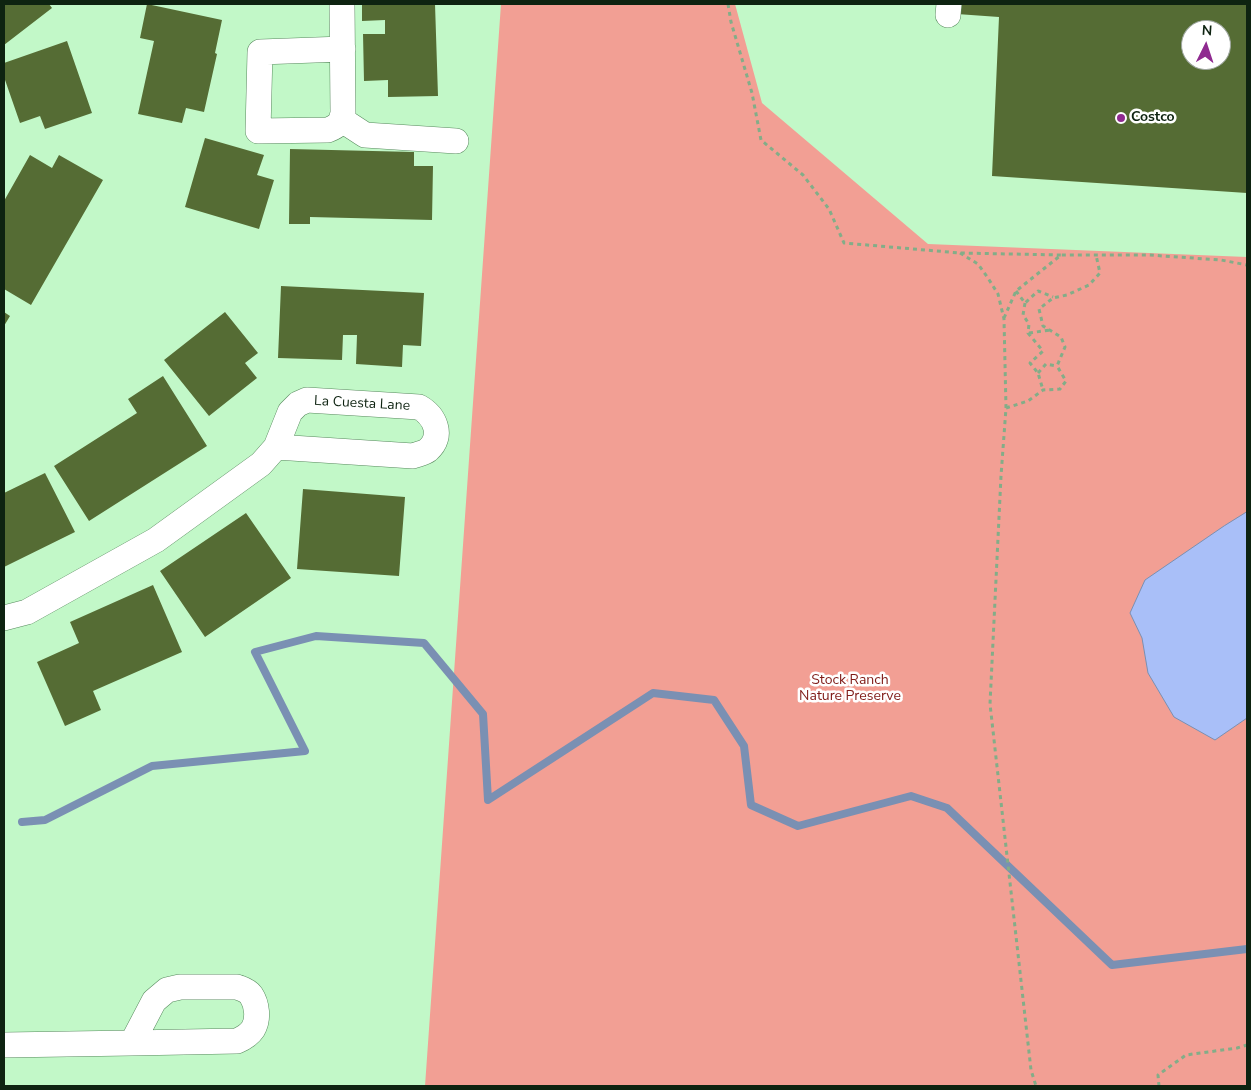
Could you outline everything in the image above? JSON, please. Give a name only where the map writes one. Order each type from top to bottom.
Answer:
[{"type":"street","points":[[342,4],[343,49],[342,120],[337,126],[328,130],[258,131],[260,52],[343,49]]},
{"type":"street","points":[[342,120],[365,135],[456,141]]},
{"type":"street","name":"La Cuesta Lane","points":[[4,618],[27,612],[156,540],[261,464],[276,447],[290,412],[298,404],[307,400],[419,407],[428,412],[435,423],[437,433],[434,443],[427,451],[413,456],[276,447]]},
{"type":"street","points":[[4,1046],[132,1043]]},
{"type":"path","points":[[728,4],[731,22],[752,93],[761,140],[803,175],[829,209],[844,243],[960,252],[1149,255],[1221,260],[1247,265]]},
{"type":"path","points":[[960,252],[978,264],[988,278],[998,294],[1004,319],[1006,408],[990,704],[1031,1070],[1036,1086]]},
{"type":"path","points":[[1004,319],[1016,290],[1062,255]]},
{"type":"path","points":[[1057,366],[1064,347],[1061,337],[1043,326],[1039,309],[1053,298],[1067,295],[1089,285],[1100,273],[1096,255]]},
{"type":"path","points":[[1016,290],[1025,303]]},
{"type":"path","points":[[1043,390],[1038,373],[1030,363],[1043,351],[1028,333],[1029,324],[1023,315],[1025,303],[1038,291],[1053,298]]},
{"type":"path","points":[[1028,333],[1050,330]]},
{"type":"path","points":[[1006,408],[1028,401],[1043,390],[1060,389],[1066,381],[1057,366],[1046,364],[1038,373]]},
{"type":"path","points":[[1158,1086],[1158,1074],[1186,1055],[1247,1046]]},
{"type":"green space","name":"Stock Ranch Nature Preserve","points":[[501,4],[735,4],[762,103],[928,244],[1247,257],[1247,1086],[425,1086]]},
{"type":"water","points":[[1247,512],[1247,718],[1215,740],[1174,717],[1148,673],[1142,638],[1130,613],[1145,580]]},
{"type":"building","points":[[4,4],[49,4],[52,8],[4,45]]},
{"type":"building","points":[[147,4],[222,20],[215,53],[217,54],[204,112],[186,108],[182,123],[138,114],[154,41],[140,38]]},
{"type":"building","points":[[362,4],[435,4],[438,96],[388,97],[388,80],[364,81],[363,34],[385,34],[385,20],[362,21]]},
{"type":"building","name":"Costco","points":[[958,4],[1247,4],[1247,193],[992,176],[999,17],[957,14]]},
{"type":"building","points":[[67,41],[92,113],[45,129],[40,116],[20,123],[4,77],[4,63]]},
{"type":"building","points":[[205,138],[264,155],[257,175],[274,180],[259,229],[185,207]]},
{"type":"building","points":[[290,149],[414,152],[414,166],[433,166],[432,220],[310,217],[310,224],[289,224]]},
{"type":"building","points":[[30,155],[52,168],[59,155],[103,180],[31,305],[4,289],[4,201]]},
{"type":"building","points":[[281,286],[424,293],[421,346],[403,345],[402,367],[356,364],[357,335],[343,335],[342,360],[278,358]]},
{"type":"building","points":[[4,312],[10,316],[4,326]]},
{"type":"building","points":[[225,312],[258,353],[245,363],[257,378],[209,416],[164,360]]},
{"type":"building","points":[[163,376],[207,446],[89,521],[54,466],[137,413],[128,399]]},
{"type":"building","points":[[45,473],[75,532],[4,567],[4,493]]},
{"type":"building","points":[[303,489],[405,497],[399,576],[297,569]]},
{"type":"building","points":[[246,513],[291,578],[205,637],[160,571]]},
{"type":"building","points":[[153,585],[182,652],[93,691],[101,710],[65,726],[37,662],[79,643],[70,622]]},
{"type":"waterway","points":[[22,822],[45,820],[152,766],[305,751],[255,652],[316,636],[424,643],[483,714],[488,800],[653,693],[714,700],[744,746],[751,805],[798,826],[911,796],[947,808],[1112,965],[1247,949]]},
{"type":"place","name":"Costco","points":[[1121,118]]}]
